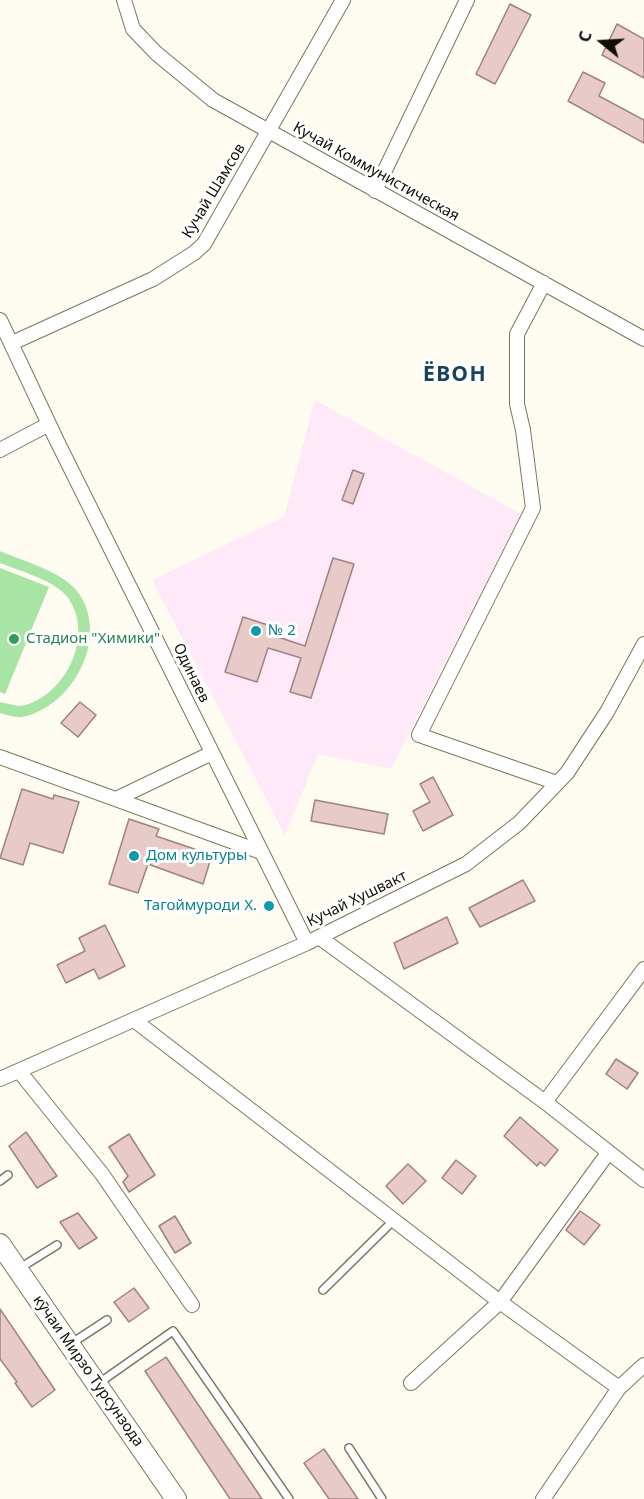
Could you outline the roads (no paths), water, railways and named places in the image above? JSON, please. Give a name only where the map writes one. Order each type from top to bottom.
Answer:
[{"type":"street","name":"Кучай Коммунистическая","points":[[124,0],[133,29],[156,53],[213,100],[644,339]]},
{"type":"street","name":"Кучай Шамсов","points":[[12,344],[153,279],[204,244],[344,0]]},
{"type":"street","points":[[375,191],[467,0]]},
{"type":"street","points":[[544,283],[517,334],[517,404],[524,430],[533,508],[419,735],[557,783]]},
{"type":"street","name":"Одинаев","points":[[0,320],[49,424],[261,852],[313,940]]},
{"type":"street","points":[[0,450],[49,424]]},
{"type":"street","name":"Кучай Хушвакт","points":[[0,1079],[313,940],[466,864],[519,823],[567,772],[607,712],[644,644]]},
{"type":"street","points":[[116,799],[212,753]]},
{"type":"street","points":[[0,756],[261,852]]},
{"type":"street","points":[[313,940],[545,1102],[644,1180]]},
{"type":"street","points":[[545,1102],[644,969]]},
{"type":"street","points":[[134,1020],[500,1302],[619,1389]]},
{"type":"street","points":[[19,1071],[102,1174],[192,1305]]},
{"type":"street","points":[[411,1383],[500,1302],[608,1153]]},
{"type":"street","name":"кӯчаи Мирзо Турсунзода","points":[[0,1244],[176,1499]]},
{"type":"street","points":[[543,1499],[619,1389],[644,1365]]},
{"type":"lane","points":[[0,1181],[8,1175]]},
{"type":"lane","points":[[323,1290],[394,1220]]},
{"type":"lane","points":[[18,1270],[57,1245]]},
{"type":"lane","points":[[70,1345],[107,1320]]},
{"type":"lane","points":[[97,1384],[173,1331],[289,1499]]},
{"type":"lane","points":[[349,1448],[382,1499]]},
{"type":"place","name":"№ 2","points":[[256,631]]},
{"type":"place","name":"Стадион \"Химики\"","points":[[14,639]]},
{"type":"place","name":"Дом культуры","points":[[134,856]]},
{"type":"place","name":"Тагоймуроди Х.","points":[[269,906]]},
{"type":"district","name":"ЁВОН","points":[[455,375]]}]
